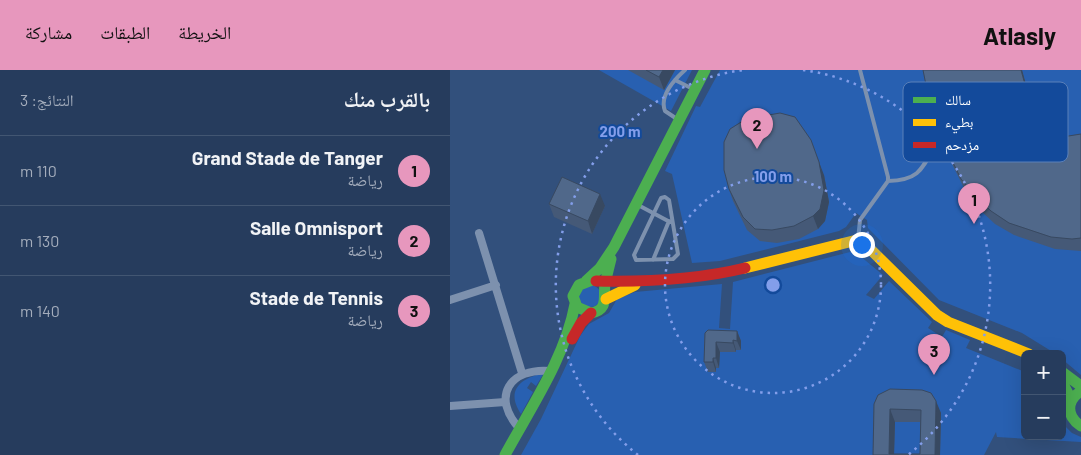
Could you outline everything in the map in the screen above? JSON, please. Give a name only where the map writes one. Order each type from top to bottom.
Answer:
[{"type":"street","points":[[599,286],[614,248],[705,70]]},
{"type":"street","points":[[479,233],[522,373]]},
{"type":"street","points":[[505,455],[562,349],[572,321],[575,304],[574,291],[599,286],[720,274],[858,240],[864,243],[925,306],[942,318],[1021,351]]},
{"type":"street","points":[[562,349],[591,313],[601,309],[600,268],[614,248]]},
{"type":"street","points":[[599,286],[628,288],[651,281]]},
{"type":"street","points":[[450,300],[496,284]]},
{"type":"street","points":[[575,304],[580,310],[591,313]]},
{"type":"street","points":[[520,429],[512,420],[505,402],[508,388],[522,373],[540,370],[551,371]]},
{"type":"street","points":[[1066,375],[1081,386]]},
{"type":"street","points":[[1066,390],[1071,399],[1069,413],[1074,421],[1081,426]]},
{"type":"street","points":[[1071,399],[1081,391]]},
{"type":"street","points":[[450,400],[461,404]]},
{"type":"street","points":[[450,406],[505,402]]},
{"type":"lane","points":[[679,120],[668,114],[663,104],[675,80],[685,70]]},
{"type":"lane","points":[[858,240],[860,220],[888,181],[860,70]]},
{"type":"lane","points":[[675,80],[695,90]]},
{"type":"lane","points":[[888,181],[906,180],[917,174],[924,162]]},
{"type":"lane","points":[[667,197],[669,200],[671,223],[678,254],[673,259],[637,261],[633,256],[661,198],[667,197]]},
{"type":"lane","points":[[636,204],[671,223]]},
{"type":"lane","points":[[653,260],[671,223]]},
{"type":"shaded area","points":[[599,70],[692,70],[671,111]]},
{"type":"shaded area","points":[[720,70],[1081,70],[1081,375],[1066,362],[1066,350],[1050,350],[1022,333],[939,300],[868,228],[867,220],[856,213],[846,227],[839,231],[720,261],[692,263],[672,174],[665,171],[696,106],[700,107]]},
{"type":"shaded area","points":[[854,251],[883,275],[866,295],[874,299],[889,281],[932,322],[928,328],[942,337],[946,330],[970,340],[966,348],[1021,370],[1021,438],[997,437],[996,432],[984,455],[521,455],[541,419],[580,336],[589,324],[609,313],[617,299],[635,292],[722,284],[719,328],[730,329],[733,282]]},
{"type":"shaded area","points":[[590,285],[600,292],[601,296],[594,306],[590,307],[580,300],[579,296],[586,286]]},
{"type":"shaded area","points":[[544,373],[536,386],[531,382],[527,388],[533,392],[521,414],[516,406],[515,398],[518,386],[528,378]]},
{"type":"shaded area","points":[[1066,427],[1072,433],[1081,437],[1081,442],[1047,440],[1066,440]]},
{"type":"building","points":[[646,70],[663,70],[659,77]]},
{"type":"building","points":[[923,70],[1021,70],[1024,82],[925,82]]},
{"type":"building","points":[[780,113],[795,117],[811,140],[819,162],[824,190],[820,209],[813,216],[794,226],[772,230],[755,229],[743,217],[729,189],[724,170],[724,142],[730,129],[746,119]]},
{"type":"building","points":[[1081,134],[1081,238],[1051,237],[1009,223],[991,211],[961,179],[953,162],[1068,162],[1068,136]]},
{"type":"building","points":[[562,177],[600,194],[588,221],[549,204]]},
{"type":"building","points":[[708,330],[737,331],[737,341],[733,340],[733,343],[716,342],[716,358],[713,358],[713,362],[704,362],[705,333]]},
{"type":"building","points":[[890,389],[922,390],[931,393],[936,401],[935,455],[873,455],[874,404],[878,395]],"holes":[[[890,409],[921,410],[920,454],[889,454]]]},
{"type":"traffic: fast","points":[[586,281],[600,268],[614,247],[705,70]]},
{"type":"traffic: fast","points":[[592,280],[579,285],[573,296],[577,307],[591,313],[603,306],[605,284],[611,259]]},
{"type":"traffic: fast","points":[[505,455],[546,382],[564,344],[575,304]]},
{"type":"traffic: fast","points":[[1066,375],[1081,386]]},
{"type":"traffic: fast","points":[[1066,390],[1071,399]]},
{"type":"traffic: fast","points":[[1081,391],[1070,404],[1070,413],[1081,426]]},
{"type":"traffic: slow","points":[[745,268],[857,240],[864,243],[937,315],[948,322],[1021,351]]},
{"type":"traffic: slow","points":[[606,299],[635,285]]},
{"type":"traffic: jam","points":[[596,281],[671,279],[745,268]]},
{"type":"traffic: jam","points":[[572,339],[581,323],[591,313]]},
{"type":"place","name":"Salle Omnisport","points":[[757,149]]},
{"type":"place","name":"Grand Stade de Tanger","points":[[974,224]]},
{"type":"place","name":"Stade de Tennis","points":[[934,375]]}]
